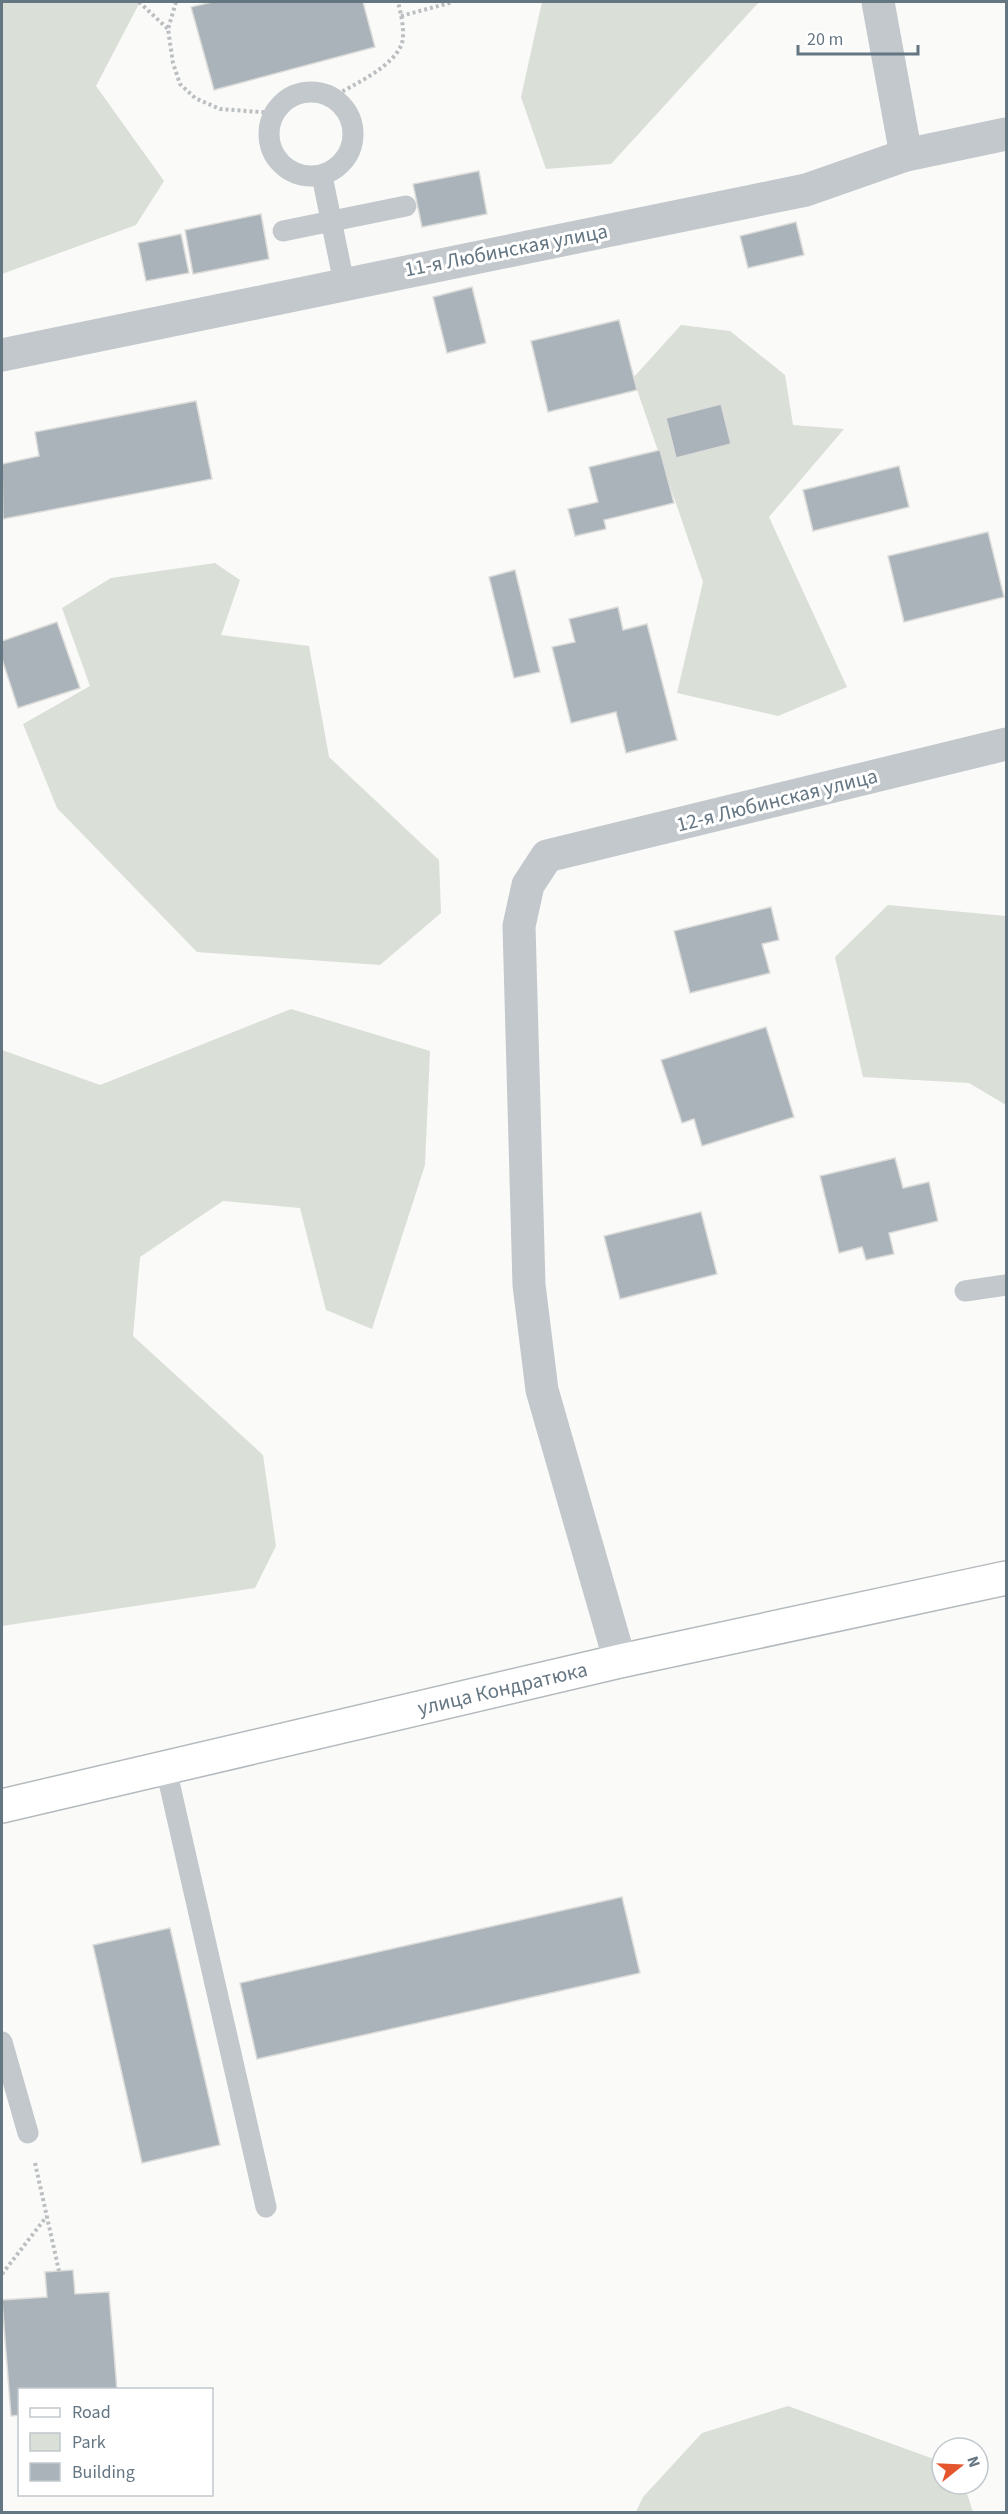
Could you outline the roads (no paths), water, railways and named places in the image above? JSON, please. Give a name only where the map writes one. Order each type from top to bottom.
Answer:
[{"type":"main road","name":"улица Кондратюка","points":[[2,1806],[620,1661],[1006,1578]]},
{"type":"street","points":[[878,2],[906,155]]},
{"type":"street","name":"11-я Любинская улица","points":[[2,355],[806,190],[906,155],[1006,134]]},
{"type":"street","name":"12-я Любинская улица","points":[[620,1661],[542,1390],[529,1285],[519,926],[528,885],[547,856],[1006,744]]},
{"type":"lane","points":[[316,92],[332,98],[345,109],[352,123],[353,140],[348,156],[337,168],[322,176],[306,177],[290,171],[277,160],[270,146],[268,129],[274,113],[285,100],[300,93],[316,92]]},
{"type":"lane","points":[[322,176],[344,283]]},
{"type":"lane","points":[[283,231],[406,206]]},
{"type":"lane","points":[[965,1291],[1006,1285]]},
{"type":"lane","points":[[166,1769],[266,2207]]},
{"type":"lane","points":[[2,2042],[28,2133]]}]
